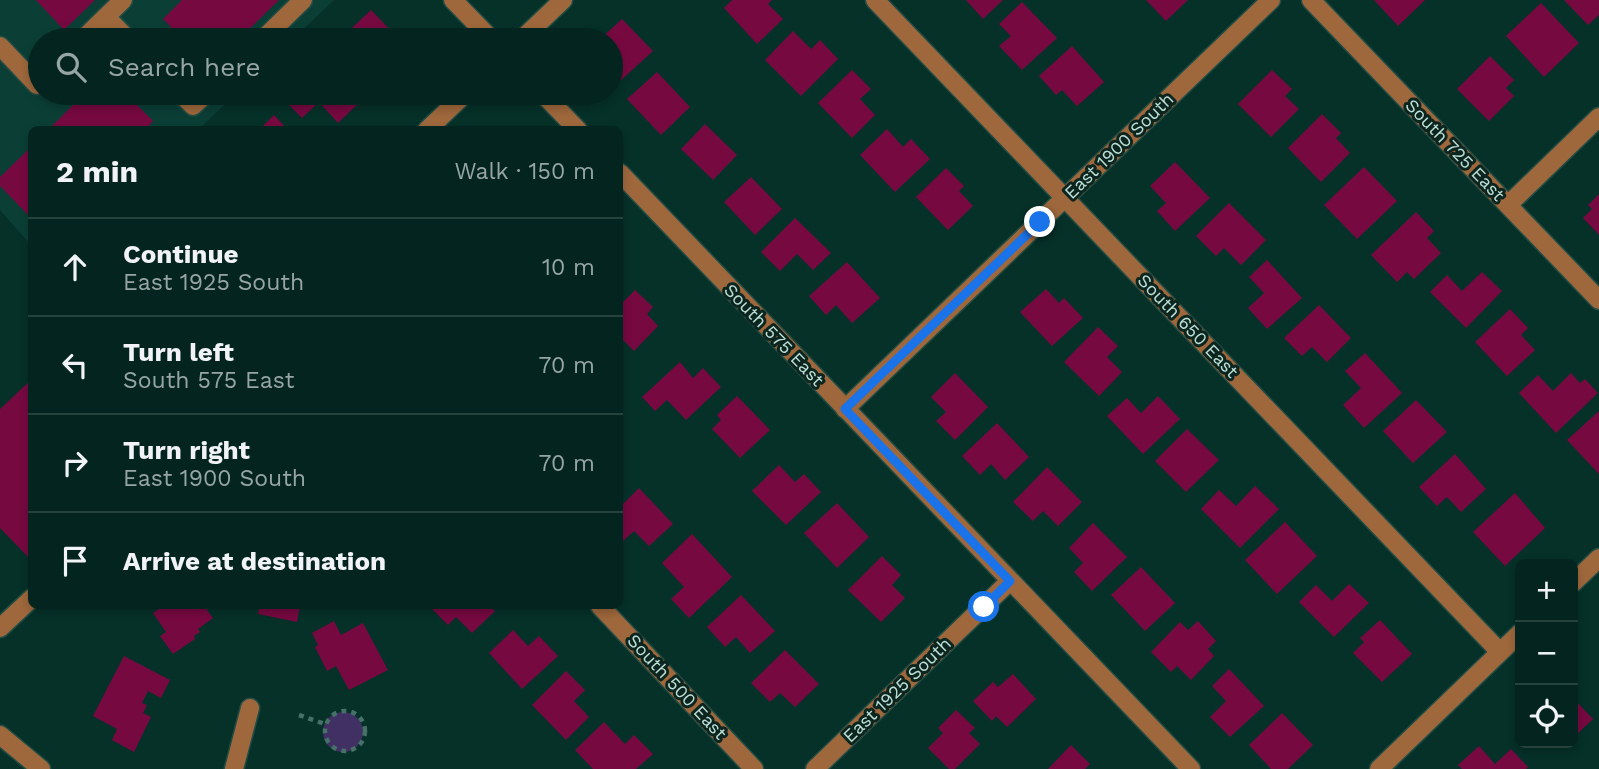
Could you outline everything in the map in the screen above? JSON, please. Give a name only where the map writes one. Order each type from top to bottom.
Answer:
[{"type":"street","points":[[95,28],[123,0]]},
{"type":"street","points":[[274,28],[303,0]]},
{"type":"street","points":[[453,0],[480,28]]},
{"type":"street","points":[[534,28],[564,0]]},
{"type":"street","name":"South 650 East","points":[[875,0],[1500,652]]},
{"type":"street","name":"East 1900 South","points":[[845,409],[1271,0]]},
{"type":"street","name":"South 725 East","points":[[1311,0],[1599,300]]},
{"type":"street","points":[[106,17],[117,28]]},
{"type":"street","points":[[0,46],[28,76]]},
{"type":"street","points":[[431,126],[453,105]]},
{"type":"street","points":[[554,105],[574,126]]},
{"type":"street","points":[[1508,205],[1599,117]]},
{"type":"street","name":"South 575 East","points":[[623,176],[1191,769]]},
{"type":"street","points":[[1578,578],[1599,558]]},
{"type":"street","name":"East 1925 South","points":[[815,769],[1010,581]]},
{"type":"street","points":[[0,628],[28,602]]},
{"type":"street","name":"South 500 East","points":[[603,609],[754,769]]},
{"type":"street","points":[[1379,769],[1515,638]]},
{"type":"street","points":[[234,769],[250,708]]},
{"type":"street","points":[[0,735],[41,769]]},
{"type":"path","points":[[335,713],[355,713],[365,724],[361,745],[350,751],[331,748],[325,737],[325,724],[335,713]]},
{"type":"path","points":[[299,715],[325,724]]},
{"type":"shaded area","points":[[0,0],[334,0],[305,28],[28,28],[28,105],[224,105],[202,126],[28,126],[28,242],[0,210]]},
{"type":"shaded area","points":[[343,712],[357,718],[363,732],[357,746],[343,752],[329,746],[323,732],[329,718]]},
{"type":"building","points":[[36,0],[95,0],[66,28],[62,28]]},
{"type":"building","points":[[182,0],[279,0],[250,28],[172,28],[163,19]]},
{"type":"building","points":[[732,0],[772,0],[768,4],[783,19],[757,44],[724,8]]},
{"type":"building","points":[[966,0],[1003,0],[983,19]]},
{"type":"building","points":[[1146,0],[1188,0],[1166,21]]},
{"type":"building","points":[[1374,0],[1425,0],[1398,26]]},
{"type":"building","points":[[1564,0],[1599,0],[1599,15],[1588,25]]},
{"type":"building","points":[[1022,2],[1057,38],[1022,70],[999,46],[1011,36],[999,24]]},
{"type":"building","points":[[1541,3],[1579,43],[1544,77],[1506,36]]},
{"type":"building","points":[[371,10],[388,28],[352,28]]},
{"type":"building","points":[[622,19],[653,51],[623,78],[623,28],[612,28]]},
{"type":"building","points":[[793,31],[811,49],[820,40],[838,59],[801,96],[765,60]]},
{"type":"building","points":[[1072,46],[1104,82],[1077,106],[1062,90],[1056,95],[1039,76]]},
{"type":"building","points":[[1490,56],[1514,80],[1506,88],[1514,96],[1489,121],[1457,89]]},
{"type":"building","points":[[852,70],[871,89],[860,99],[875,115],[852,138],[818,103]]},
{"type":"building","points":[[1272,70],[1292,89],[1285,96],[1299,109],[1271,137],[1238,104]]},
{"type":"building","points":[[657,72],[690,107],[661,135],[627,99]]},
{"type":"building","points":[[73,105],[137,105],[153,121],[149,126],[52,126]]},
{"type":"building","points":[[289,105],[316,105],[302,118]]},
{"type":"building","points":[[322,105],[357,105],[338,123]]},
{"type":"building","points":[[1322,114],[1341,133],[1336,138],[1350,153],[1321,182],[1288,148]]},
{"type":"building","points":[[274,115],[284,126],[263,126]]},
{"type":"building","points":[[705,124],[737,155],[713,180],[681,149]]},
{"type":"building","points":[[887,129],[903,147],[911,139],[930,159],[895,192],[860,155]]},
{"type":"building","points":[[28,150],[28,215],[0,186],[0,177]]},
{"type":"building","points":[[1175,162],[1210,198],[1175,231],[1157,211],[1166,203],[1150,186]]},
{"type":"building","points":[[1364,167],[1397,201],[1357,239],[1324,205]]},
{"type":"building","points":[[946,168],[964,186],[959,191],[973,206],[948,230],[916,197]]},
{"type":"building","points":[[751,177],[782,209],[755,235],[724,202]]},
{"type":"building","points":[[1599,194],[1599,235],[1583,218],[1592,209],[1588,205]]},
{"type":"building","points":[[1229,203],[1266,240],[1241,265],[1224,248],[1216,256],[1196,236]]},
{"type":"building","points":[[1416,212],[1434,231],[1427,238],[1441,253],[1414,279],[1407,272],[1397,282],[1371,255]]},
{"type":"building","points":[[795,218],[831,253],[813,270],[797,254],[780,271],[761,252]]},
{"type":"building","points":[[1267,260],[1302,298],[1267,329],[1248,308],[1264,293],[1249,277]]},
{"type":"building","points":[[847,262],[880,298],[852,323],[836,305],[826,315],[809,296]]},
{"type":"building","points":[[1482,272],[1502,291],[1466,328],[1430,292],[1447,275],[1462,291]]},
{"type":"building","points":[[1046,289],[1059,303],[1064,298],[1083,318],[1052,346],[1020,312]]},
{"type":"building","points":[[635,290],[653,307],[647,314],[658,326],[634,351],[623,340],[623,302]]},
{"type":"building","points":[[1319,305],[1351,338],[1327,362],[1312,347],[1302,356],[1284,338]]},
{"type":"building","points":[[1510,309],[1528,328],[1521,335],[1535,350],[1507,376],[1475,342]]},
{"type":"building","points":[[1098,327],[1118,346],[1107,357],[1122,372],[1099,396],[1064,362]]},
{"type":"building","points":[[1365,353],[1402,393],[1364,428],[1343,405],[1361,388],[1345,371]]},
{"type":"building","points":[[680,362],[693,378],[703,368],[721,387],[686,420],[667,400],[655,411],[642,397]]},
{"type":"building","points":[[955,373],[988,407],[955,440],[936,421],[946,412],[931,397]]},
{"type":"building","points":[[1571,373],[1580,383],[1585,379],[1598,393],[1556,433],[1519,393],[1538,375],[1553,391]]},
{"type":"building","points":[[28,383],[28,557],[0,528],[0,409]]},
{"type":"building","points":[[737,396],[770,430],[740,458],[712,429],[721,420],[717,415]]},
{"type":"building","points":[[1158,396],[1180,419],[1143,454],[1107,416],[1127,398],[1141,413]]},
{"type":"building","points":[[1416,400],[1447,432],[1413,463],[1383,431]]},
{"type":"building","points":[[1599,411],[1599,474],[1567,440]]},
{"type":"building","points":[[997,423],[1029,457],[1005,480],[991,464],[980,475],[962,456]]},
{"type":"building","points":[[1187,429],[1219,460],[1186,492],[1155,461]]},
{"type":"building","points":[[1455,454],[1486,489],[1461,512],[1447,497],[1437,506],[1419,487]]},
{"type":"building","points":[[779,465],[795,482],[804,474],[821,492],[786,525],[752,491]]},
{"type":"building","points":[[1047,467],[1082,502],[1058,526],[1043,511],[1033,521],[1013,502]]},
{"type":"building","points":[[1255,486],[1279,509],[1240,548],[1201,509],[1219,490],[1236,506]]},
{"type":"building","points":[[639,488],[673,524],[649,546],[634,531],[623,541],[623,504]]},
{"type":"building","points":[[1515,493],[1545,528],[1505,566],[1473,532]]},
{"type":"building","points":[[837,503],[869,537],[837,568],[804,533]]},
{"type":"building","points":[[1285,522],[1317,556],[1277,594],[1245,560]]},
{"type":"building","points":[[1093,523],[1127,557],[1092,591],[1074,572],[1083,563],[1069,548]]},
{"type":"building","points":[[692,534],[732,577],[689,618],[671,599],[684,587],[662,563]]},
{"type":"building","points":[[882,556],[901,575],[892,585],[905,598],[881,622],[848,590]]},
{"type":"building","points":[[1141,567],[1175,603],[1145,631],[1111,595]]},
{"type":"building","points":[[1349,584],[1369,603],[1334,637],[1299,602],[1316,585],[1332,601]]},
{"type":"building","points":[[741,595],[775,631],[750,653],[736,637],[725,647],[707,627]]},
{"type":"building","points":[[159,609],[206,609],[213,618],[198,629],[200,632],[194,636],[195,639],[173,654],[160,636],[166,632],[153,613]]},
{"type":"building","points":[[259,609],[299,609],[297,622],[258,614]]},
{"type":"building","points":[[432,609],[495,611],[472,633],[456,617],[448,625]]},
{"type":"building","points":[[1380,620],[1412,654],[1382,682],[1353,653],[1364,642],[1360,638]]},
{"type":"building","points":[[334,621],[341,635],[363,623],[388,670],[349,690],[336,666],[327,671],[315,647],[318,645],[312,633]]},
{"type":"building","points":[[1198,621],[1216,641],[1208,649],[1214,656],[1191,680],[1177,666],[1171,672],[1151,652],[1180,622],[1188,630]]},
{"type":"building","points":[[513,630],[528,646],[539,636],[558,656],[522,689],[489,653]]},
{"type":"building","points":[[785,650],[819,684],[795,707],[780,693],[770,702],[751,683]]},
{"type":"building","points":[[124,656],[170,680],[161,698],[148,691],[142,703],[147,705],[143,713],[151,717],[134,752],[112,740],[117,729],[93,716]]},
{"type":"building","points":[[1229,669],[1264,706],[1230,737],[1210,717],[1226,701],[1212,686]]},
{"type":"building","points":[[566,671],[585,690],[574,701],[589,717],[566,740],[532,705]]},
{"type":"building","points":[[1013,674],[1036,699],[1007,727],[996,716],[992,721],[973,701],[993,682],[998,687]]},
{"type":"building","points":[[1578,703],[1593,719],[1578,733]]},
{"type":"building","points":[[956,710],[975,728],[969,733],[980,744],[955,769],[949,769],[928,748],[943,733],[938,728]]},
{"type":"building","points":[[1282,713],[1313,745],[1288,769],[1271,769],[1249,745]]},
{"type":"building","points":[[604,722],[625,744],[634,735],[653,754],[636,769],[593,769],[575,750]]},
{"type":"building","points":[[1071,745],[1090,764],[1085,769],[1048,769]]},
{"type":"building","points":[[1479,746],[1495,764],[1511,749],[1528,767],[1462,769],[1458,765]]},
{"type":"route","points":[[984,607],[1010,581],[845,409],[1040,222]]}]
